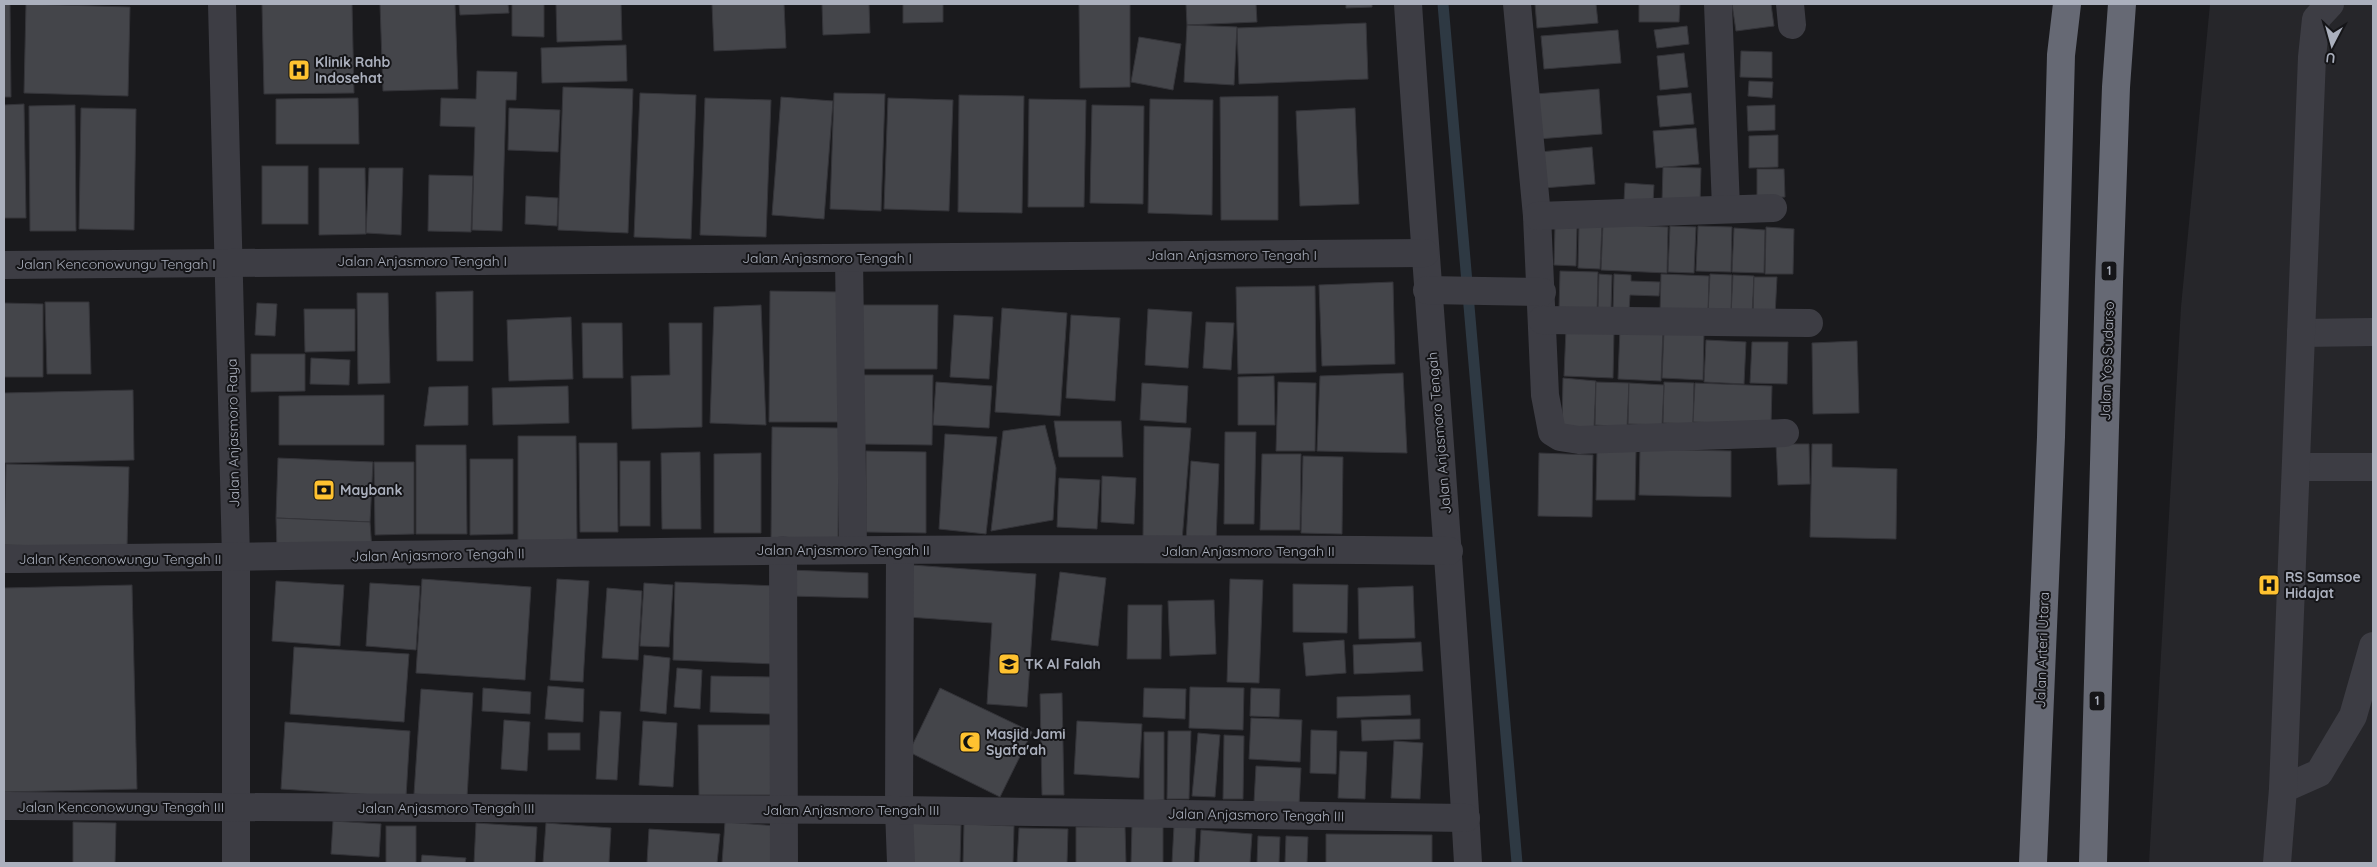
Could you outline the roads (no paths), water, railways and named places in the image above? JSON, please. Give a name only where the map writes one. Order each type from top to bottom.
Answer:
[{"type":"highway","name":"Jalan Arteri Utara","points":[[2033,863],[2051,437],[2061,55],[2066,4]]},
{"type":"highway","name":"Jalan Yos Sudarso","points":[[2093,863],[2116,87],[2122,4]]},
{"type":"street","name":"Jalan Anjasmoro Raya","points":[[222,4],[236,558],[236,863]]},
{"type":"street","name":"Jalan Anjasmoro Tengah","points":[[1408,4],[1427,290],[1449,551],[1468,863]]},
{"type":"street","points":[[1517,4],[1542,292],[1545,395],[1549,427],[1556,436],[1579,440],[1785,433]]},
{"type":"street","points":[[1718,4],[1726,208]]},
{"type":"street","points":[[2277,863],[2283,789],[2312,57],[2316,19],[2330,4]]},
{"type":"street","points":[[1536,216],[1726,208],[1773,208]]},
{"type":"street","name":"Jalan Anjasmoro Tengah I","points":[[229,263],[1425,253]]},
{"type":"street","points":[[849,258],[853,550]]},
{"type":"street","name":"Jalan Kenconowungu Tengah I","points":[[4,265],[229,263]]},
{"type":"street","points":[[1427,290],[1542,292]]},
{"type":"street","points":[[1542,320],[1810,323]]},
{"type":"street","points":[[2301,333],[2373,332]]},
{"type":"street","points":[[2296,467],[2373,467]]},
{"type":"street","points":[[783,550],[786,810],[784,863]]},
{"type":"street","name":"Jalan Anjasmoro Tengah II","points":[[236,558],[783,550],[1449,551]]},
{"type":"street","points":[[900,550],[899,810],[901,863]]},
{"type":"street","name":"Jalan Kenconowungu Tengah II","points":[[4,559],[236,558]]},
{"type":"street","points":[[2283,789],[2319,773],[2353,716],[2373,646]]},
{"type":"street","name":"Jalan Kenconowungu Tengah III","points":[[4,806],[237,807]]},
{"type":"street","name":"Jalan Anjasmoro Tengah III","points":[[237,807],[899,810],[1466,818]]},
{"type":"waterway","points":[[1443,4],[1517,863]]},
{"type":"place","name":"Klinik Rahb Indosehat","points":[[299,70]]},
{"type":"place","name":"Maybank","points":[[324,490]]},
{"type":"place","name":"RS Samsoe Hidajat","points":[[2269,585]]},
{"type":"place","name":"TK Al Falah","points":[[1009,664]]},
{"type":"place","name":"Masjid Jami Syafa'ah","points":[[970,742]]}]
